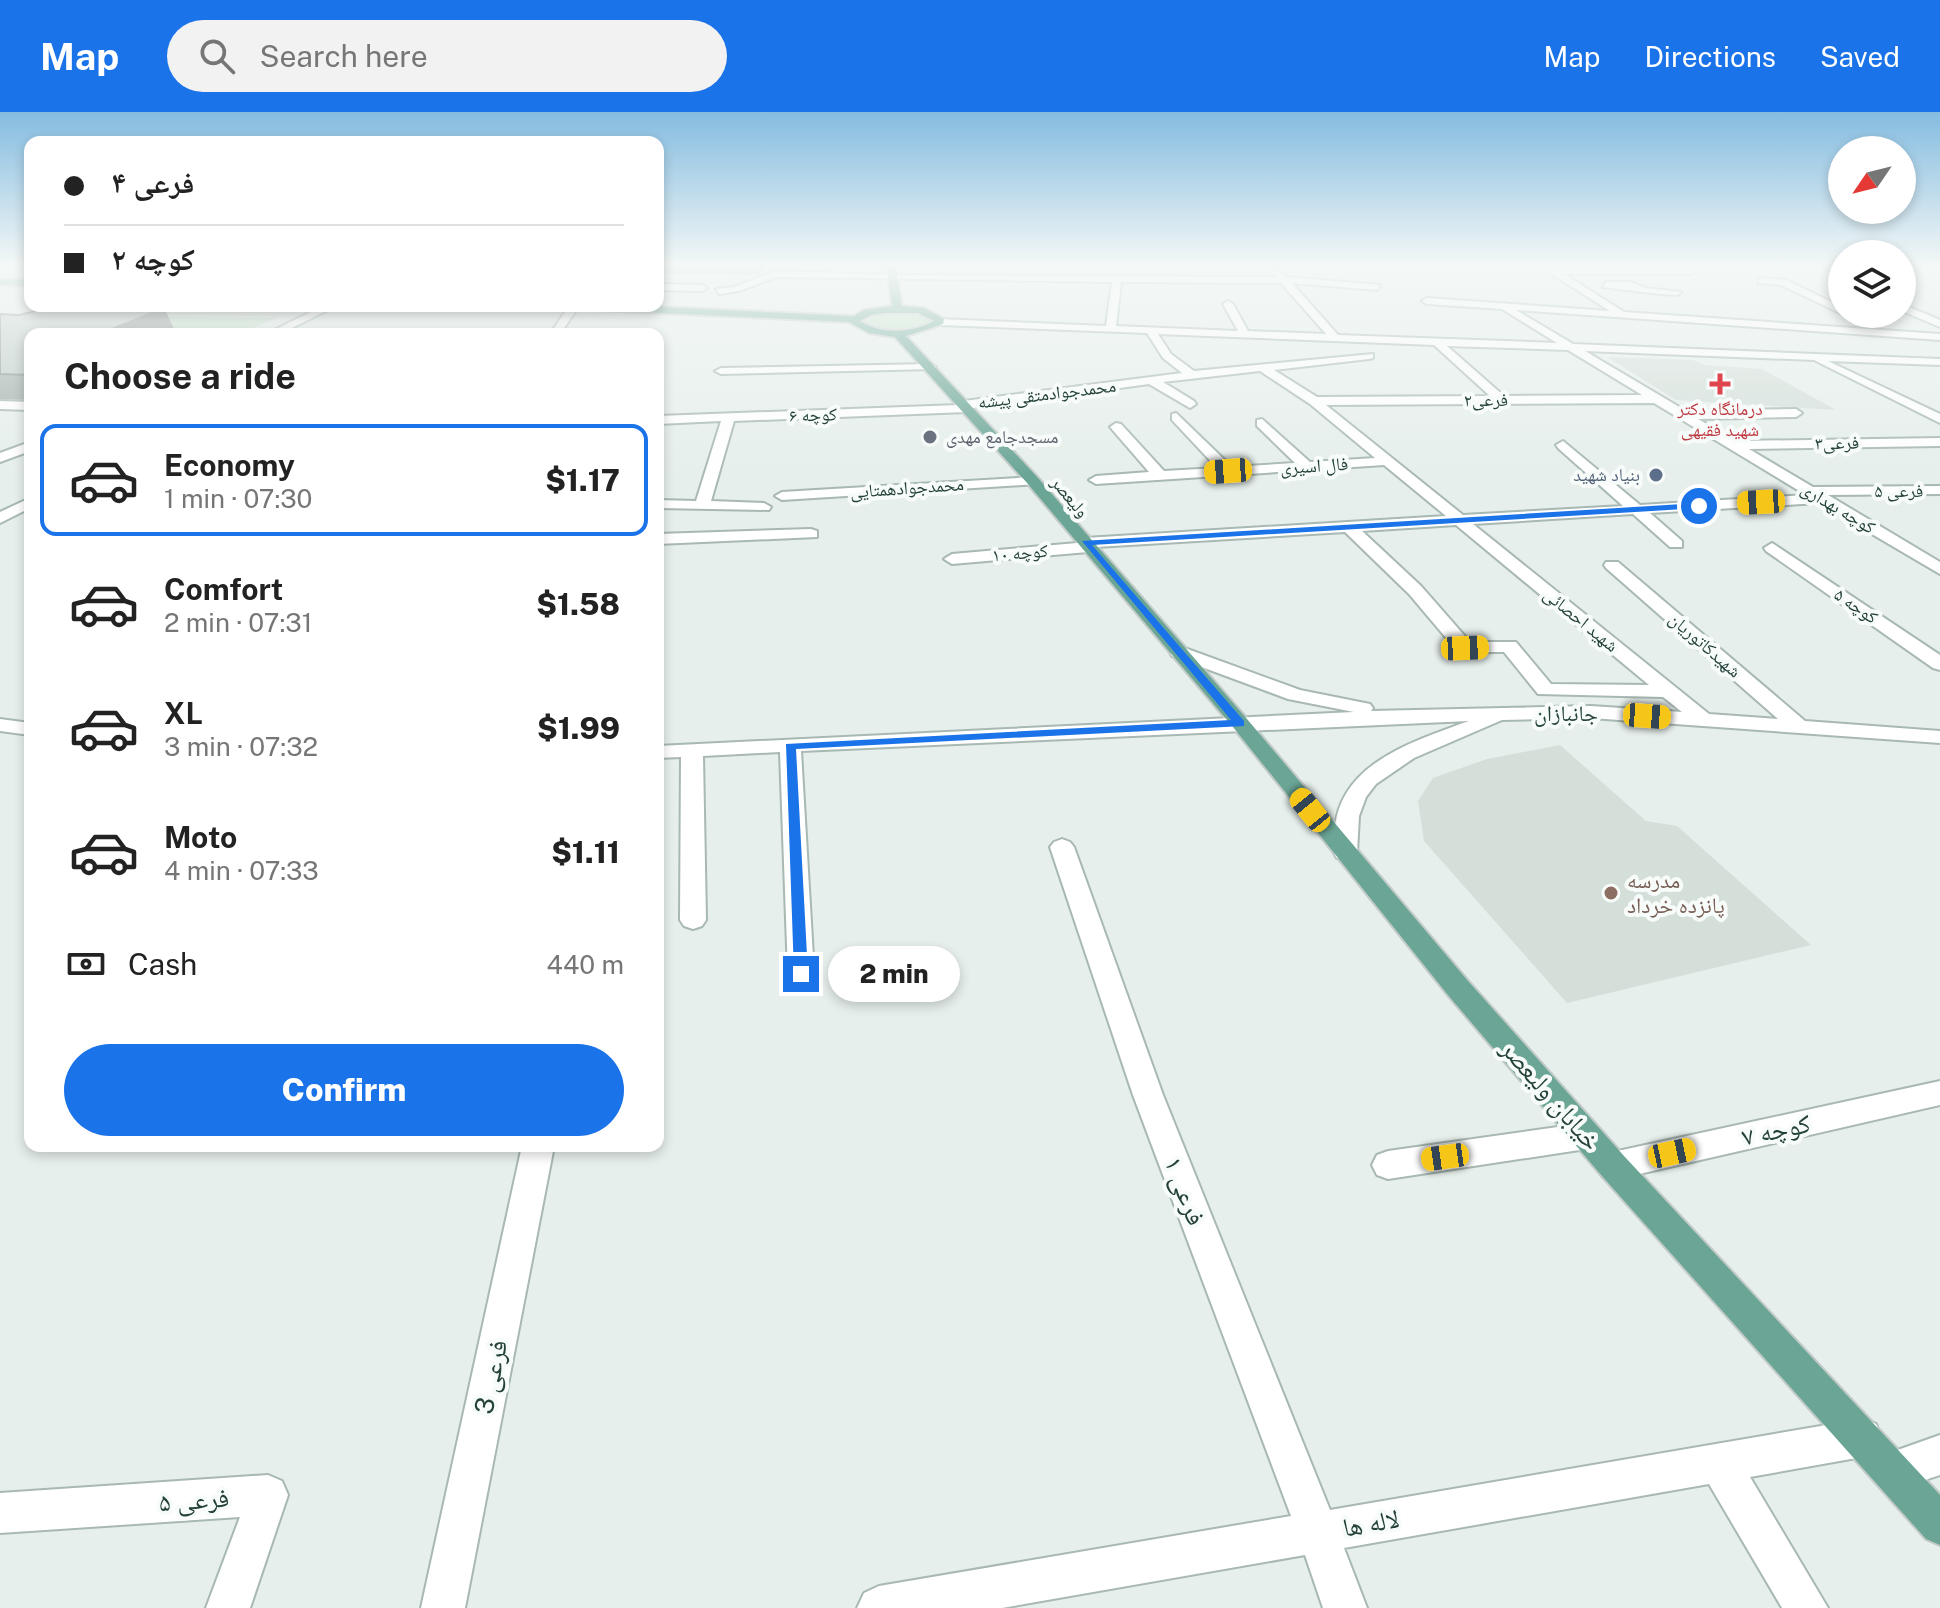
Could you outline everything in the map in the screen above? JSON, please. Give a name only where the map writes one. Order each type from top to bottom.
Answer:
[{"type":"main road","name":"ولیعصر","points":[[900,336],[1033,481],[1179,652]]},
{"type":"main road","name":"خیابان ولیعصر","points":[[1179,652],[1586,1136],[1940,1525]]},
{"type":"street","points":[[1154,336],[1167,356],[1192,375]]},
{"type":"street","points":[[1259,336],[1268,344]]},
{"type":"street","points":[[1304,336],[1940,362]]},
{"type":"street","points":[[1486,336],[1495,343]]},
{"type":"street","name":"کوچه بهداری","points":[[1554,336],[1940,569]]},
{"type":"street","points":[[1620,336],[1635,349]]},
{"type":"street","points":[[1436,341],[1501,400]]},
{"type":"street","points":[[1279,354],[1290,364]]},
{"type":"street","name":"محمدجوادمتقی پیشه","points":[[965,407],[1192,375],[1369,356]]},
{"type":"street","points":[[1809,356],[1940,419]]},
{"type":"street","points":[[721,371],[930,367]]},
{"type":"street","name":"شهید احصائی","points":[[1262,367],[1314,401],[1702,719]]},
{"type":"street","points":[[1152,381],[1190,404]]},
{"type":"street","name":"فرعی۲","points":[[1314,401],[1659,399]]},
{"type":"street","points":[[0,405],[24,406]]},
{"type":"street","name":"۶ کوچه","points":[[664,420],[965,407]]},
{"type":"street","points":[[1685,415],[1796,413]]},
{"type":"street","points":[[1176,417],[1228,471]]},
{"type":"street","points":[[702,505],[728,419]]},
{"type":"street","points":[[1262,423],[1306,466]]},
{"type":"street","points":[[1116,427],[1160,476]]},
{"type":"street","name":"فرعی۳","points":[[1734,445],[1940,442]]},
{"type":"street","points":[[1563,445],[1676,544]]},
{"type":"street","points":[[0,458],[24,448]]},
{"type":"street","name":"فال اسیری","points":[[1096,480],[1388,461]]},
{"type":"street","name":"محمدجوادهمتایی","points":[[782,496],[1033,481]]},
{"type":"street","name":"فرعی ۵","points":[[1460,521],[1817,495],[1940,490]]},
{"type":"street","points":[[664,504],[764,507]]},
{"type":"street","points":[[0,518],[24,505]]},
{"type":"street","name":"کوچه ۱۰","points":[[952,559],[1087,545],[1460,521]]},
{"type":"street","points":[[1349,527],[1415,590],[1465,648],[1509,646],[1545,690],[1667,691]]},
{"type":"street","points":[[664,539],[811,534]]},
{"type":"street","name":"کوچه ۵","points":[[1772,548],[1940,664]]},
{"type":"street","name":"شهیدکاتوریان","points":[[1612,565],[1798,726]]},
{"type":"street","points":[[1179,652],[1295,695],[1404,716]]},
{"type":"street","name":"جانبازان","points":[[664,752],[1240,723],[1591,712],[1940,737]]},
{"type":"street","points":[[1345,853],[1348,813],[1364,785],[1374,776],[1394,759],[1503,714]]},
{"type":"street","points":[[0,725],[24,728]]},
{"type":"street","points":[[790,746],[801,974]]},
{"type":"street","points":[[692,750],[693,920]]},
{"type":"street","name":"فرعی ۱","points":[[1062,847],[1148,1095],[1345,1608]]},
{"type":"street","name":"کوچه ۷","points":[[1613,1166],[1940,1093]]},
{"type":"street","points":[[1388,1165],[1586,1136]]},
{"type":"street","name":"فرعی 3","points":[[443,1608],[537,1152]]},
{"type":"street","name":"لاله ها","points":[[879,1608],[1862,1438]]},
{"type":"street","points":[[1892,1471],[1940,1455]]},
{"type":"street","points":[[1718,1462],[1806,1608]]},
{"type":"street","name":"فرعی ۵","points":[[0,1513],[268,1495],[228,1608]]},
{"type":"shaded area","name":"درمانگاه دکتر شهید فقیهی","points":[[1607,357],[1693,360],[1704,365],[1762,369],[1836,410],[1676,400]]},
{"type":"shaded area","name":"مدرسه پانزده خرداد","points":[[1560,745],[1646,821],[1677,826],[1811,945],[1567,1003],[1424,841],[1418,801],[1433,778],[1487,759]]},
{"type":"building","points":[[0,336],[24,336],[24,375],[0,374]]},
{"type":"place","name":"درمانگاه دکتر شهید فقیهی","points":[[1720,384]]},
{"type":"place","name":"مسجدجامع مهدی","points":[[930,437]]},
{"type":"place","name":"بنیاد شهید","points":[[1656,475]]},
{"type":"place","name":"مدرسه پانزده خرداد","points":[[1611,893]]},
{"type":"route","points":[[801,974],[790,746],[1240,723],[1085,543],[1699,506]]}]
